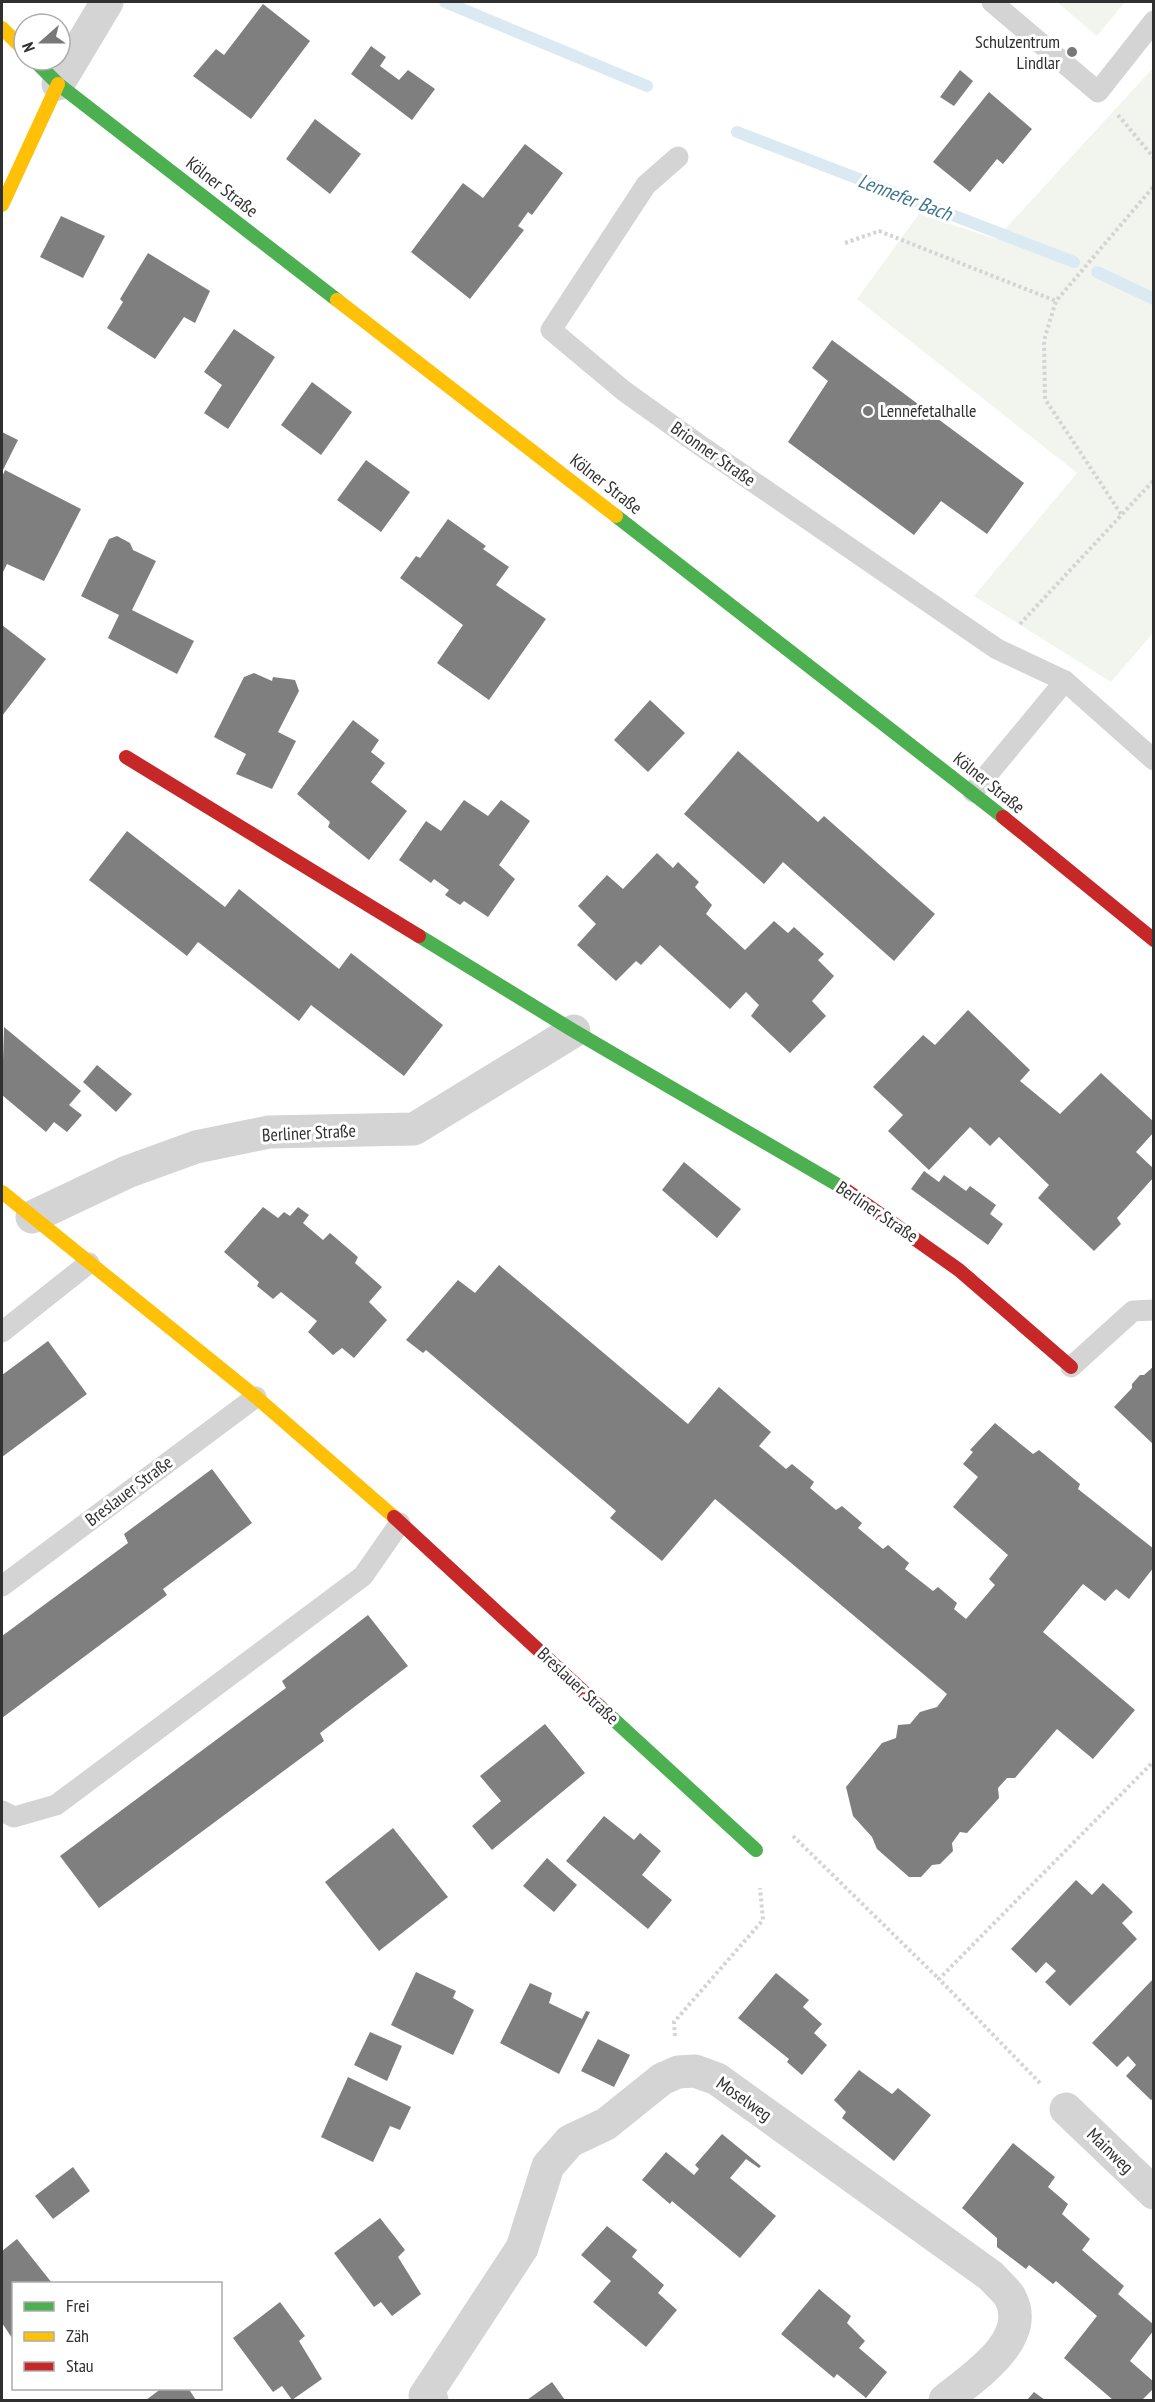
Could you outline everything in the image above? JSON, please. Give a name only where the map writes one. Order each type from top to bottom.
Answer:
[{"type":"street","points":[[2,205],[58,84],[107,2]]},
{"type":"street","name":"Kölner Straße","points":[[46,72],[58,84],[973,792],[1154,940]]},
{"type":"street","name":"Berliner Straße","points":[[126,757],[574,1031],[857,1196],[959,1270],[1071,1367]]},
{"type":"street","name":"Berliner Straße","points":[[32,1217],[127,1172],[196,1147],[269,1132],[414,1129],[574,1031]]},
{"type":"street","name":"Breslauer Straße","points":[[2,1192],[256,1397],[400,1523],[756,1850]]},
{"type":"street","name":"Moselweg","points":[[678,2072],[695,2071],[717,2079],[991,2276],[1010,2297],[1013,2313],[1009,2341],[996,2358],[945,2400]]},
{"type":"street","points":[[425,2399],[522,2248],[548,2166],[570,2141],[606,2124],[662,2079],[678,2072]]},
{"type":"street","name":"Mainweg","points":[[1066,2109],[1154,2193]]},
{"type":"lane","points":[[992,2],[1098,92],[1154,21]]},
{"type":"lane","name":"Brionner Straße","points":[[678,157],[646,185],[551,330],[624,391],[997,649],[1065,681],[1154,760]]},
{"type":"lane","points":[[973,792],[1065,681]]},
{"type":"lane","points":[[2,1332],[89,1263]]},
{"type":"lane","name":"Berliner Straße","points":[[1071,1367],[1133,1311],[1154,1310]]},
{"type":"lane","name":"Breslauer Straße","points":[[2,1586],[256,1397]]},
{"type":"lane","points":[[2,1811],[14,1817],[56,1805],[363,1576],[400,1523]]},
{"type":"path","points":[[1098,92],[1154,158]]},
{"type":"path","points":[[1121,514],[1045,399],[1044,340],[1056,300],[1154,186]]},
{"type":"path","points":[[845,243],[879,231],[1056,300]]},
{"type":"path","points":[[997,649],[1154,480]]},
{"type":"path","points":[[939,1979],[1154,1761]]},
{"type":"path","points":[[678,2072],[674,2022],[763,1920],[756,1850],[790,1833],[939,1979],[1066,2109]]},
{"type":"shaded area","points":[[1057,2],[1125,2],[1097,36]]},
{"type":"shaded area","points":[[1153,68],[1153,633],[1111,682],[974,596],[1077,473],[857,299],[919,214],[996,239]]},
{"type":"building","points":[[263,4],[310,41],[251,119],[193,76],[216,49],[224,55]]},
{"type":"building","points":[[371,46],[386,57],[380,66],[399,80],[408,70],[435,89],[412,120],[351,74]]},
{"type":"building","points":[[960,70],[973,81],[954,106],[940,97]]},
{"type":"building","points":[[989,92],[1032,129],[1003,164],[997,159],[970,192],[933,162]]},
{"type":"building","points":[[315,119],[361,154],[330,194],[286,159]]},
{"type":"building","points":[[525,144],[563,173],[532,215],[528,212],[518,226],[524,230],[470,299],[411,252],[463,183],[483,198]]},
{"type":"building","points":[[61,216],[105,236],[83,278],[40,257]]},
{"type":"building","points":[[148,253],[210,291],[195,323],[184,317],[155,359],[107,328],[123,302],[120,299]]},
{"type":"building","points":[[234,329],[275,357],[228,429],[204,413],[222,385],[204,372]]},
{"type":"building","name":"Lennefetalhalle","points":[[832,340],[1024,483],[987,534],[941,501],[914,535],[788,442],[828,381],[812,368]]},
{"type":"building","points":[[312,382],[352,412],[321,455],[281,425]]},
{"type":"building","points":[[2,432],[18,440],[2,472]]},
{"type":"building","points":[[366,460],[410,492],[381,532],[337,500]]},
{"type":"building","points":[[5,470],[81,509],[44,581],[7,564],[2,574],[2,477]]},
{"type":"building","points":[[448,519],[486,546],[483,549],[509,567],[496,585],[546,619],[489,700],[437,663],[463,625],[400,578],[416,556],[420,558]]},
{"type":"building","points":[[117,536],[130,543],[133,550],[156,561],[132,610],[194,641],[177,674],[108,638],[119,615],[81,596],[109,539]]},
{"type":"building","points":[[2,625],[46,659],[2,716]]},
{"type":"building","points":[[254,673],[272,681],[273,677],[295,680],[299,691],[278,732],[296,741],[272,789],[236,774],[246,754],[214,737],[244,677]]},
{"type":"building","points":[[650,700],[685,733],[648,772],[614,740]]},
{"type":"building","points":[[353,720],[379,740],[371,752],[385,763],[371,782],[407,811],[369,860],[328,827],[330,822],[297,794]]},
{"type":"building","points":[[738,751],[818,822],[824,816],[935,914],[894,961],[783,862],[764,884],[684,814]]},
{"type":"building","points":[[464,800],[488,816],[501,800],[530,821],[499,865],[515,879],[488,917],[464,901],[460,905],[445,895],[449,890],[434,879],[431,883],[399,860],[426,821],[441,831]]},
{"type":"building","points":[[127,831],[225,907],[239,889],[339,969],[351,953],[443,1025],[404,1076],[311,1005],[299,1021],[198,942],[187,956],[89,880]]},
{"type":"building","points":[[657,853],[673,868],[678,862],[699,882],[695,887],[712,905],[706,914],[745,950],[774,921],[788,933],[794,927],[824,954],[818,960],[834,976],[812,1001],[826,1016],[790,1053],[751,1016],[759,1005],[746,992],[730,1009],[660,945],[641,965],[636,961],[616,981],[577,945],[596,924],[578,906],[607,875],[623,889]]},
{"type":"building","points":[[968,1010],[1030,1070],[1020,1081],[1060,1114],[1101,1073],[1154,1122],[1154,1132],[1136,1152],[1154,1169],[1154,1177],[1117,1218],[1121,1224],[1094,1251],[1038,1198],[1049,1185],[999,1137],[990,1146],[970,1127],[929,1170],[888,1131],[903,1115],[873,1087],[923,1035],[935,1045]]},
{"type":"building","points":[[4,1027],[81,1091],[69,1105],[82,1115],[67,1132],[54,1122],[46,1132],[2,1095]]},
{"type":"building","points":[[97,1065],[132,1094],[116,1112],[83,1082]]},
{"type":"building","points":[[684,1162],[741,1209],[717,1238],[662,1190]]},
{"type":"building","points":[[924,1171],[939,1182],[944,1175],[966,1191],[970,1186],[996,1205],[990,1214],[1003,1224],[988,1245],[911,1189]]},
{"type":"building","points":[[263,1207],[278,1218],[284,1212],[290,1216],[298,1207],[309,1215],[303,1223],[323,1240],[330,1233],[358,1257],[355,1263],[382,1287],[369,1302],[387,1320],[354,1358],[342,1348],[333,1355],[308,1332],[317,1321],[281,1292],[273,1299],[257,1286],[259,1282],[224,1252]]},
{"type":"building","points":[[499,1265],[688,1424],[719,1387],[771,1432],[759,1446],[786,1469],[792,1464],[814,1482],[810,1488],[836,1510],[842,1506],[862,1523],[858,1528],[883,1549],[888,1545],[909,1563],[905,1569],[933,1591],[938,1587],[957,1603],[954,1609],[966,1619],[995,1585],[989,1579],[1008,1555],[953,1507],[978,1477],[963,1464],[973,1452],[970,1450],[995,1423],[1033,1454],[1039,1450],[1080,1484],[1078,1489],[1154,1549],[1154,1567],[1129,1599],[1116,1589],[1105,1601],[1083,1584],[1043,1632],[1135,1710],[1093,1759],[1057,1729],[1015,1778],[1007,1778],[998,1788],[999,1798],[967,1833],[960,1832],[952,1843],[953,1851],[940,1864],[932,1865],[921,1877],[909,1877],[877,1849],[872,1837],[853,1816],[846,1787],[882,1743],[896,1738],[898,1725],[910,1724],[920,1712],[937,1707],[947,1694],[715,1499],[662,1561],[610,1518],[616,1511],[426,1350],[423,1353],[406,1340],[458,1280],[475,1293]]},
{"type":"building","points":[[48,1341],[87,1394],[2,1457],[2,1375]]},
{"type":"building","points":[[1154,1366],[1154,1445],[1114,1407],[1132,1388],[1132,1384],[1140,1375],[1144,1375]]},
{"type":"building","points":[[212,1469],[252,1523],[163,1589],[167,1595],[2,1718],[2,1636],[128,1543],[124,1534]]},
{"type":"building","points":[[368,1615],[408,1666],[320,1733],[324,1741],[99,1908],[60,1856],[286,1688],[282,1681]]},
{"type":"building","points":[[545,1724],[585,1773],[492,1850],[472,1826],[501,1801],[480,1776]]},
{"type":"building","points":[[604,1816],[634,1840],[640,1833],[661,1851],[642,1875],[672,1900],[648,1929],[566,1861]]},
{"type":"building","points":[[393,1828],[448,1897],[379,1951],[325,1882]]},
{"type":"building","points":[[547,1858],[577,1885],[554,1912],[523,1886]]},
{"type":"building","points":[[1076,1880],[1092,1895],[1103,1883],[1123,1902],[1133,1912],[1122,1923],[1137,1939],[1070,2006],[1045,1982],[1056,1971],[1046,1962],[1036,1973],[1011,1949]]},
{"type":"building","points":[[416,1972],[456,1991],[453,1998],[474,2010],[453,2055],[391,2025]]},
{"type":"building","points":[[776,1973],[809,2000],[803,2007],[822,2024],[814,2033],[827,2045],[802,2075],[787,2062],[789,2059],[738,2018]]},
{"type":"building","points":[[1154,1978],[1154,2098],[1151,2100],[1126,2076],[1136,2065],[1128,2056],[1117,2067],[1092,2043]]},
{"type":"building","points":[[530,1983],[552,1993],[549,2003],[582,2019],[586,2011],[590,2012],[559,2074],[500,2043]]},
{"type":"building","points":[[370,2032],[402,2046],[387,2081],[354,2065]]},
{"type":"building","points":[[598,2039],[630,2055],[614,2087],[581,2071]]},
{"type":"building","points":[[859,2070],[892,2094],[898,2088],[931,2115],[894,2161],[842,2118],[846,2112],[834,2100]]},
{"type":"building","points":[[348,2077],[411,2107],[400,2130],[390,2126],[373,2162],[321,2137]]},
{"type":"building","points":[[722,2134],[761,2166],[759,2168],[746,2159],[730,2178],[776,2216],[740,2258],[672,2201],[670,2204],[642,2180],[666,2152],[694,2175],[699,2169],[695,2165]]},
{"type":"building","points":[[1013,2143],[1055,2177],[1048,2187],[1068,2204],[1062,2214],[1090,2239],[1082,2250],[1124,2286],[1118,2294],[1154,2325],[1154,2330],[1130,2361],[1154,2382],[1154,2388],[1142,2400],[1113,2400],[1064,2358],[1097,2316],[1056,2281],[1053,2284],[1029,2265],[1026,2269],[997,2247],[997,2238],[962,2208]]},
{"type":"building","points":[[73,2167],[90,2191],[53,2219],[35,2196]]},
{"type":"building","points":[[380,2218],[405,2250],[398,2257],[421,2294],[392,2316],[381,2302],[374,2307],[334,2253]]},
{"type":"building","points":[[607,2226],[637,2250],[632,2257],[664,2285],[658,2293],[677,2310],[646,2347],[593,2302],[611,2281],[581,2255]]},
{"type":"building","points":[[17,2239],[51,2282],[12,2282],[12,2338],[2,2323],[2,2251]]},
{"type":"building","points":[[819,2289],[851,2316],[847,2323],[865,2341],[859,2348],[887,2372],[866,2398],[837,2374],[834,2378],[781,2334]]},
{"type":"building","points":[[280,2302],[305,2336],[299,2341],[322,2379],[292,2400],[282,2386],[273,2392],[233,2338]]},
{"type":"building","points":[[552,2382],[565,2400],[527,2400]]},
{"type":"building","points":[[159,2390],[189,2390],[196,2400],[146,2400]]},
{"type":"building","points":[[1034,2392],[1045,2400],[1027,2400]]},
{"type":"waterway","points":[[445,2],[647,86]]},
{"type":"waterway","name":"Lennefer Bach","points":[[737,132],[1074,262]]},
{"type":"waterway","name":"Lennefer Bach","points":[[1097,272],[1154,299]]},
{"type":"traffic: fast","points":[[46,72],[58,84],[337,300]]},
{"type":"traffic: fast","points":[[616,516],[1003,817]]},
{"type":"traffic: fast","points":[[419,936],[574,1031],[843,1188]]},
{"type":"traffic: fast","points":[[599,1706],[756,1850]]},
{"type":"traffic: slow","points":[[2,28],[12,38]]},
{"type":"traffic: slow","points":[[2,205],[58,84]]},
{"type":"traffic: slow","points":[[337,300],[616,516]]},
{"type":"traffic: slow","points":[[2,1192],[256,1397],[394,1517]]},
{"type":"traffic: jam","points":[[126,757],[419,936]]},
{"type":"traffic: jam","points":[[1003,817],[1154,940]]},
{"type":"traffic: jam","points":[[843,1188],[959,1270],[1071,1367]]},
{"type":"traffic: jam","points":[[394,1517],[599,1706]]},
{"type":"place","name":"Schulzentrum Lindlar","points":[[1072,52]]},
{"type":"place","name":"Lennefetalhalle","points":[[868,411]]}]
